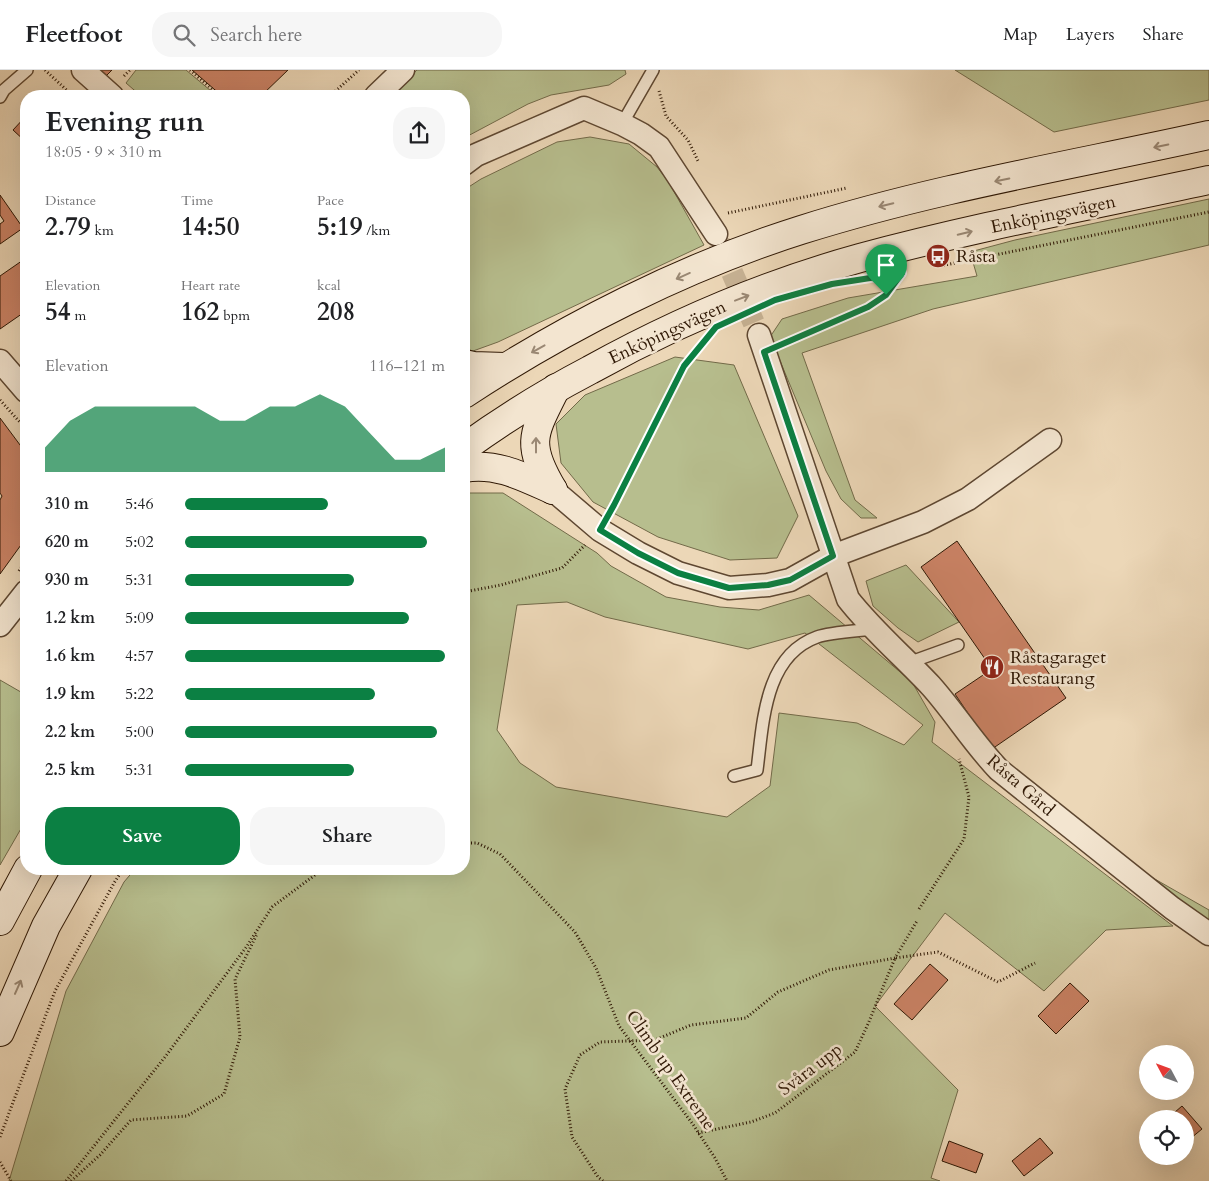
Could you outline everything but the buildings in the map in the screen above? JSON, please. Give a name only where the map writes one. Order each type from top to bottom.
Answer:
[{"type":"main road","points":[[470,390],[505,367],[597,316],[731,255],[799,231],[934,194],[1209,136]]},
{"type":"main road","name":"Enköpingsvägen","points":[[470,444],[556,388],[631,347],[741,298],[859,258],[946,237],[1209,180]]},
{"type":"main road","points":[[470,365],[505,367]]},
{"type":"main road","points":[[552,490],[540,467],[535,450],[536,432],[556,388]]},
{"type":"main road","points":[[470,467],[494,468],[515,473],[552,490]]},
{"type":"main road","points":[[0,921],[25,875]]},
{"type":"main road","points":[[0,1032],[46,926],[75,875]]},
{"type":"street","points":[[83,70],[105,90]]},
{"type":"street","points":[[382,90],[403,70]]},
{"type":"street","points":[[470,160],[476,155],[584,108],[622,124],[641,134],[659,147],[719,224]]},
{"type":"street","name":"Råsta Gård","points":[[762,343],[848,600],[931,687],[999,770],[1172,908],[1209,934]]},
{"type":"street","points":[[0,361],[20,379]]},
{"type":"street","points":[[552,490],[600,530],[638,553],[678,573],[729,588],[768,585],[790,580],[833,556],[923,522],[968,499],[1050,440]]},
{"type":"street","points":[[0,624],[20,599]]},
{"type":"lane","points":[[0,97],[4,90],[27,70]]},
{"type":"lane","points":[[622,124],[653,70]]},
{"type":"lane","points":[[734,776],[756,770],[766,702],[782,664],[802,644],[818,636],[874,628]]},
{"type":"lane","points":[[908,662],[958,645]]},
{"type":"path","points":[[45,70],[67,90]]},
{"type":"path","points":[[190,70],[213,90]]},
{"type":"path","points":[[337,90],[359,70]]},
{"type":"path","points":[[719,224],[855,186]]},
{"type":"path","points":[[940,266],[1209,212]]},
{"type":"path","points":[[894,274],[911,272]]},
{"type":"path","points":[[762,343],[868,307],[886,295],[902,273]]},
{"type":"path","points":[[470,591],[501,585],[562,568],[600,530],[684,366],[706,340]]},
{"type":"path","points":[[0,400],[20,422]]},
{"type":"path","points":[[919,909],[964,839],[969,796],[958,756],[972,739]]},
{"type":"path","name":"Climb up Extreme","points":[[470,844],[477,844],[500,854],[575,932],[596,968],[619,1026],[698,1133],[715,1158],[727,1181]]},
{"type":"path","points":[[0,1137],[55,991],[119,875]]},
{"type":"path","points":[[66,1181],[165,1057],[247,946],[272,907],[315,875]]},
{"type":"path","points":[[71,1181],[100,1155],[131,1120],[187,1116],[224,1094],[240,1037],[235,978],[264,919]]},
{"type":"path","name":"Svåra upp","points":[[698,1133],[751,1122],[775,1113],[855,1052],[895,958],[916,921]]},
{"type":"path","points":[[603,1181],[598,1177],[572,1137],[564,1089],[580,1055],[600,1042],[655,1040],[691,1025],[746,1018],[778,992],[829,970],[895,958],[938,952],[998,982],[1035,963]]},
{"type":"path","points":[[0,1162],[11,1181]]},
{"type":"green space","points":[[136,70],[186,70],[210,90],[134,90],[126,83]]},
{"type":"green space","points":[[417,70],[625,70],[626,74],[609,85],[551,95],[528,104],[470,135],[470,90],[395,90]]},
{"type":"green space","points":[[955,70],[1209,70],[1209,100],[1054,132]]},
{"type":"green space","points":[[590,137],[629,144],[657,167],[668,181],[704,245],[498,342],[473,351],[470,350],[470,186],[557,142]]},
{"type":"green space","points":[[1209,199],[1209,245],[933,309],[802,353],[855,500],[877,518],[861,518],[841,499],[826,471],[770,337],[782,319],[848,298],[977,276],[970,252],[1015,240]]},
{"type":"green space","points":[[675,357],[734,365],[798,516],[777,558],[730,560],[658,537],[593,502],[561,463],[556,424],[585,395]]},
{"type":"green space","points":[[470,493],[503,493],[597,553],[611,566],[666,597],[720,607],[759,610],[809,595],[912,682],[935,722],[932,742],[1173,926],[1106,930],[1044,991],[945,913],[875,1006],[958,1090],[931,1178],[940,1181],[9,1181],[66,991],[124,882],[130,875],[470,875]],"holes":[[[567,602],[605,617],[748,649],[805,633],[923,725],[904,745],[857,723],[779,713],[770,786],[727,817],[556,787],[520,763],[497,730],[517,605]]]},
{"type":"green space","points":[[906,565],[959,622],[918,642],[898,628],[873,606],[866,581]]},
{"type":"green space","points":[[0,680],[20,692],[20,830],[0,865]]},
{"type":"green space","points":[[1146,874],[1209,910],[1209,925]]},
{"type":"tunnel","points":[[719,242],[759,335]]},
{"type":"place","name":"Råsta","points":[[938,256]]},
{"type":"place","name":"Råstagaraget Restaurang","points":[[992,667]]},
{"type":"route","points":[[902,273],[886,295],[868,307],[764,352],[833,556],[790,580],[768,585],[729,588],[678,573],[638,553],[600,530],[684,366],[716,327],[775,300],[832,284],[902,273]]}]
